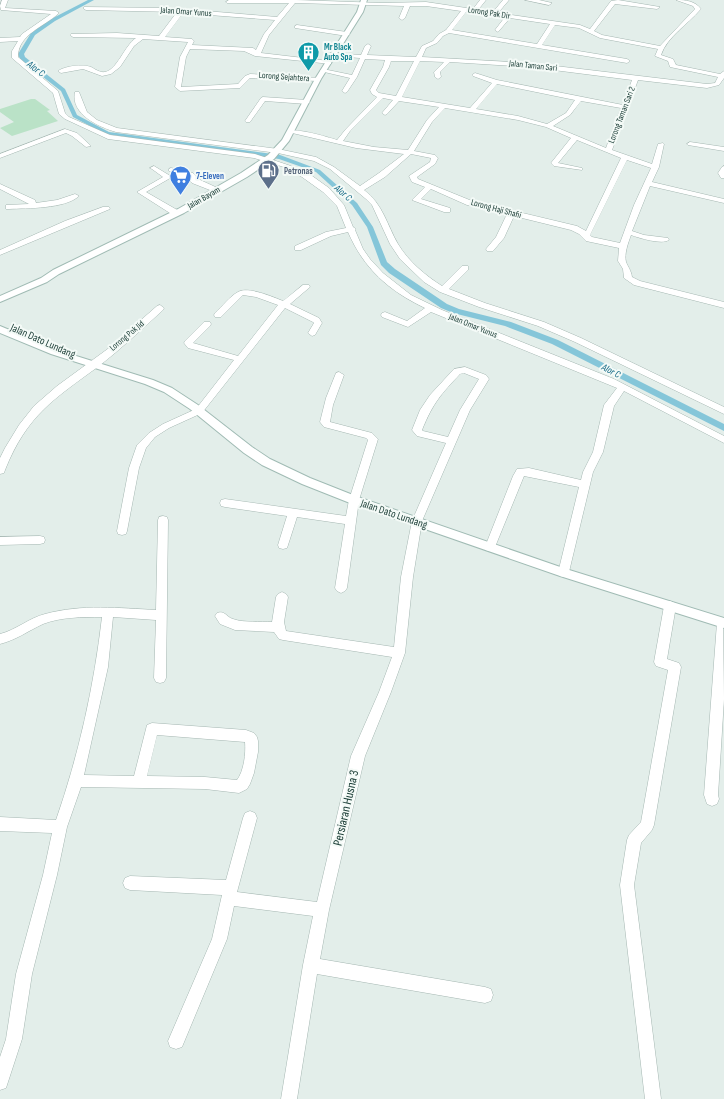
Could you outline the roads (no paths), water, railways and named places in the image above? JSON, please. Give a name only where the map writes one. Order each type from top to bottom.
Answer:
[{"type":"main road","name":"Jalan Bayam","points":[[0,300],[5,293],[44,280],[56,272],[176,213],[218,190],[273,155],[291,132],[318,79],[347,34],[363,3]]},
{"type":"main road","name":"Jalan Dato Lundang","points":[[0,322],[60,347],[90,363]]},
{"type":"main road","name":"Jalan Dato Lundang","points":[[0,329],[54,352],[149,382],[168,390],[179,396],[248,450],[266,462],[300,478],[354,500],[564,573],[724,623]]},
{"type":"street","points":[[5,0],[3,9],[56,13],[28,32],[16,48],[15,58],[56,92],[62,114],[67,118],[108,137],[255,156],[273,155]]},
{"type":"street","points":[[475,11],[483,0]]},
{"type":"street","points":[[494,14],[506,0]]},
{"type":"street","points":[[528,0],[549,3]]},
{"type":"street","points":[[679,0],[695,5],[698,9],[677,28],[661,48],[658,56],[671,60],[675,67],[722,75]]},
{"type":"street","points":[[258,52],[278,19],[294,1]]},
{"type":"street","name":"Lorong Pak Dir","points":[[229,2],[306,1],[434,4],[464,10],[580,27],[600,36],[661,48]]},
{"type":"street","points":[[591,32],[614,1],[657,7]]},
{"type":"street","points":[[402,18],[408,4]]},
{"type":"street","name":"Jalan Omar Yunus","points":[[86,8],[181,11],[278,19]]},
{"type":"street","points":[[385,113],[398,98],[424,48],[435,42],[441,35],[448,31],[464,10]]},
{"type":"street","points":[[161,38],[181,11]]},
{"type":"street","points":[[498,30],[508,16]]},
{"type":"street","points":[[539,46],[554,23]]},
{"type":"street","points":[[297,27],[317,28],[347,34]]},
{"type":"street","points":[[448,31],[539,46],[584,62],[627,61]]},
{"type":"street","points":[[73,35],[188,39],[191,41],[188,47],[246,50],[329,63]]},
{"type":"street","points":[[61,71],[82,67],[99,74],[108,74],[115,70],[136,39],[142,37]]},
{"type":"street","points":[[0,40],[22,39]]},
{"type":"street","points":[[345,91],[354,77],[368,46]]},
{"type":"street","name":"Lorong Sejahtera","points":[[188,47],[183,57],[178,87],[180,89],[240,86],[247,77],[250,76],[318,79]]},
{"type":"street","name":"Jalan Taman Sari","points":[[334,54],[388,59],[449,60],[530,65],[584,62],[636,78],[707,86],[717,84],[722,75]]},
{"type":"street","points":[[388,59],[386,67],[373,90],[374,93],[381,96],[518,118],[548,126],[608,151],[654,167]]},
{"type":"street","points":[[438,77],[438,72],[449,60]]},
{"type":"street","points":[[324,71],[354,77]]},
{"type":"street","points":[[475,75],[496,82],[626,107]]},
{"type":"street","name":"Lorong Taman Sari 2","points":[[608,151],[636,78]]},
{"type":"street","points":[[471,111],[496,82]]},
{"type":"street","points":[[77,93],[79,105],[84,113],[96,122],[116,130],[273,155],[316,159],[332,168],[360,189],[375,204],[394,244],[406,261],[427,280],[446,287],[482,305],[541,324],[578,340],[724,411]]},
{"type":"street","points":[[339,142],[348,130],[381,96]]},
{"type":"street","points":[[248,121],[264,99],[307,102]]},
{"type":"street","points":[[548,126],[568,114],[580,99]]},
{"type":"street","points":[[360,189],[382,176],[410,152],[429,121],[443,107]]},
{"type":"street","points":[[0,156],[65,131],[72,132],[88,146]]},
{"type":"street","name":"Lorong Haji Shafii","points":[[291,132],[317,136],[368,149],[429,155],[435,158],[433,163],[413,176],[415,180],[470,203],[574,228],[582,232],[589,239],[623,246]]},
{"type":"street","points":[[575,138],[554,163],[556,165],[580,169]]},
{"type":"street","points":[[661,144],[654,167],[623,246],[622,261],[627,269],[628,278],[630,281],[724,305]]},
{"type":"street","points":[[690,144],[724,149]]},
{"type":"street","name":"Jalan Omar Yunus","points":[[273,155],[286,166],[305,175],[326,190],[340,205],[367,260],[380,275],[408,297],[431,308],[622,387],[724,440]]},
{"type":"street","points":[[585,236],[590,232],[625,157]]},
{"type":"street","points":[[154,168],[168,177],[141,192],[176,213]]},
{"type":"street","points":[[724,168],[722,173],[724,176]]},
{"type":"street","points":[[172,170],[190,175],[196,181],[218,190]]},
{"type":"street","points":[[647,183],[724,201]]},
{"type":"street","points":[[0,186],[32,202],[34,206]]},
{"type":"street","points":[[430,186],[416,200],[447,210]]},
{"type":"street","points":[[22,197],[6,209],[60,202],[75,196]]},
{"type":"street","points":[[0,253],[68,223],[106,209]]},
{"type":"street","points":[[490,249],[500,238],[511,213]]},
{"type":"street","points":[[298,248],[329,234],[352,229]]},
{"type":"street","points":[[628,232],[643,237],[665,240]]},
{"type":"street","points":[[446,287],[465,268]]},
{"type":"street","points":[[122,531],[134,468],[141,447],[152,435],[162,428],[199,411],[284,305],[306,287]]},
{"type":"street","points":[[218,315],[241,293],[245,292],[265,297],[317,321],[317,327],[312,333]]},
{"type":"street","name":"Lorong Pok Jid","points":[[0,470],[14,438],[23,424],[56,392],[90,363],[160,308]]},
{"type":"street","points":[[385,315],[408,324],[431,308]]},
{"type":"street","points":[[207,324],[188,343],[192,346],[240,359]]},
{"type":"street","name":"Persiaran Husna 3","points":[[289,1099],[311,965],[322,910],[358,756],[385,692],[399,653],[407,577],[417,521],[452,442],[465,410],[484,379],[483,377],[465,370],[457,371],[434,397],[425,410],[417,430],[420,434],[452,442]]},
{"type":"street","points":[[340,374],[333,387],[325,422],[328,425],[369,435],[373,438],[354,500],[341,588]]},
{"type":"street","points":[[564,573],[588,472],[598,452],[609,405],[622,387]]},
{"type":"street","points":[[490,547],[518,476],[521,472],[529,472],[584,485]]},
{"type":"street","points":[[225,504],[351,521]]},
{"type":"street","points":[[283,545],[293,514]]},
{"type":"street","points":[[160,678],[163,520]]},
{"type":"street","points":[[0,541],[40,540]]},
{"type":"street","points":[[282,597],[278,627],[279,632],[283,635],[399,653]]},
{"type":"street","points":[[653,1099],[627,885],[634,840],[647,825],[676,667],[660,662],[670,606]]},
{"type":"street","points":[[0,639],[17,634],[42,619],[77,612],[162,615]]},
{"type":"street","points":[[0,1082],[14,1039],[24,974],[50,875],[60,827],[76,781],[102,667],[108,613]]},
{"type":"street","points":[[221,616],[224,621],[235,625],[278,627]]},
{"type":"street","points":[[712,799],[711,795],[724,623]]},
{"type":"street","points":[[76,781],[139,782],[205,783],[239,787],[246,779],[252,741],[246,736],[152,729],[139,782]]},
{"type":"street","points":[[176,1041],[219,939],[229,893],[250,818]]},
{"type":"street","points":[[0,824],[60,827]]},
{"type":"street","points":[[130,883],[229,893],[322,910]]},
{"type":"street","points":[[311,965],[485,995]]},
{"type":"waterway","name":"Alor C","points":[[92,0],[53,20],[33,34],[21,54],[22,58],[63,90],[75,116],[107,133],[280,157],[318,171],[355,204],[370,227],[384,263],[392,271],[444,306],[456,311],[508,324],[555,342],[724,428]]},
{"type":"place","name":"Mr Black Auto Spa","points":[[309,72]]},
{"type":"place","name":"Petronas","points":[[268,190]]},
{"type":"place","name":"7-Eleven","points":[[181,196]]}]
